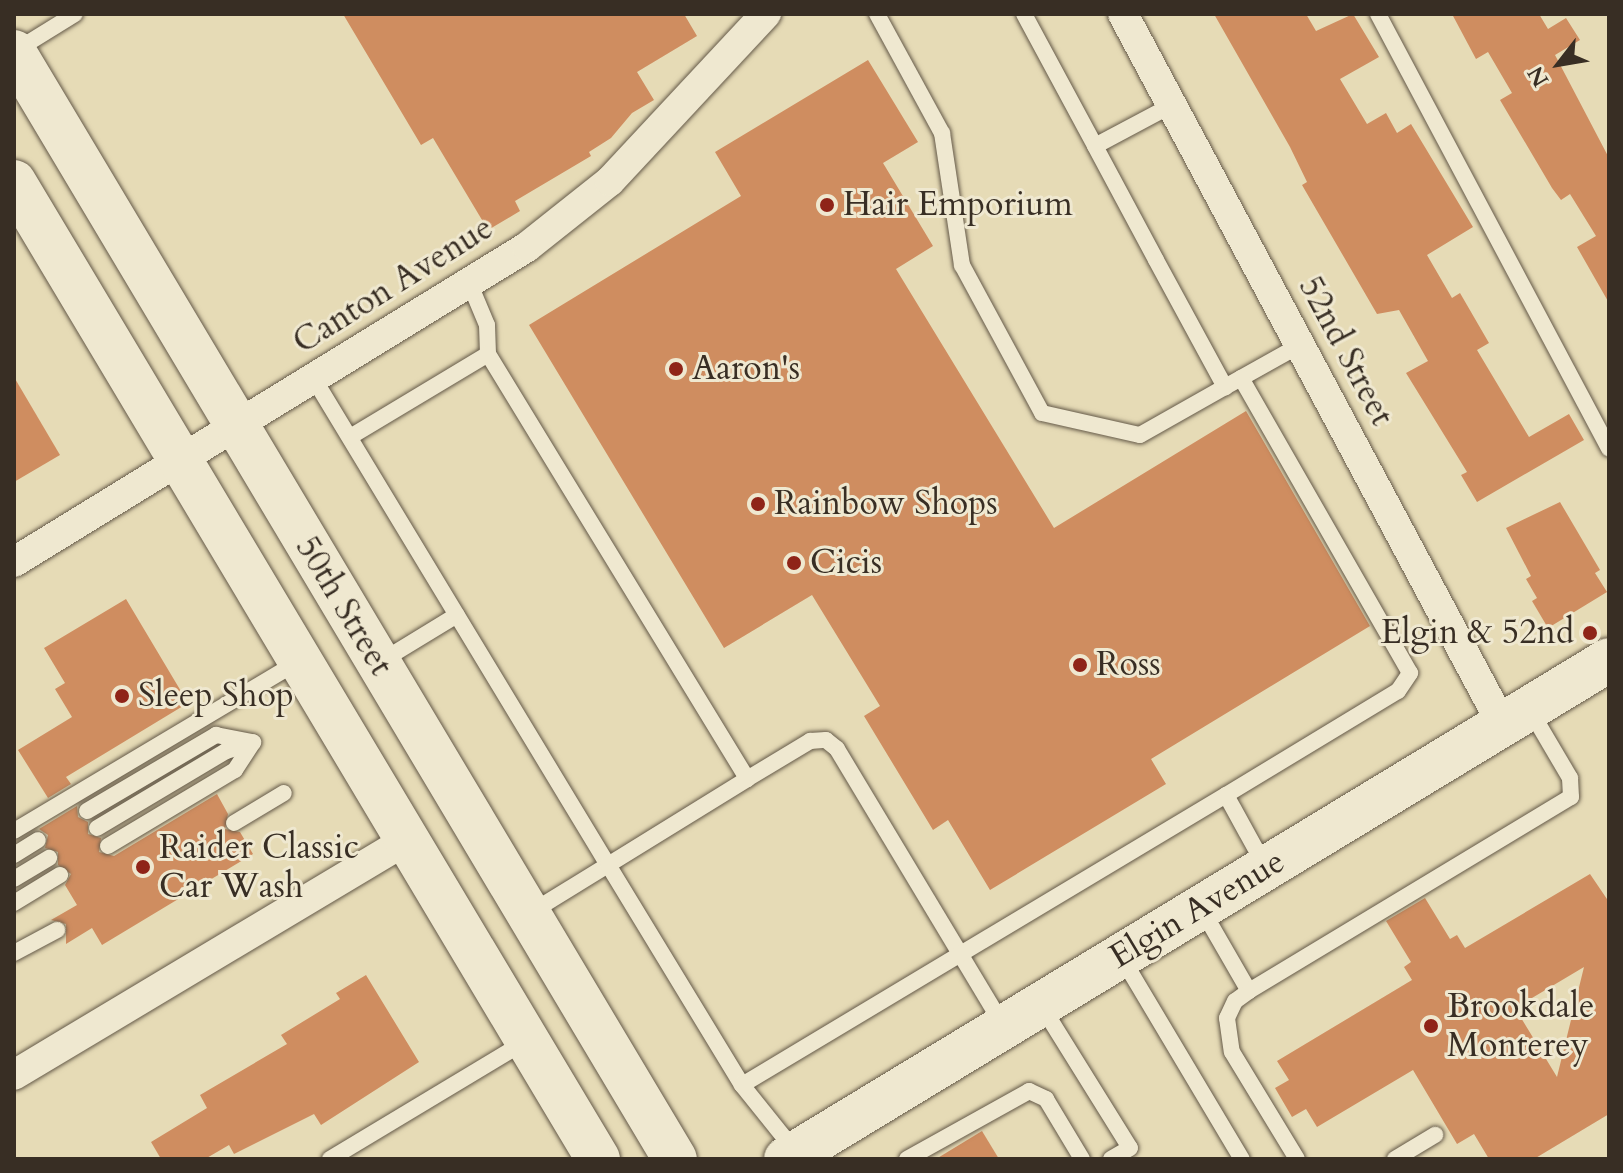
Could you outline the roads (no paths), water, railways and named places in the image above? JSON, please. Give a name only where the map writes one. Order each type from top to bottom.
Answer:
[{"type":"main road","name":"50th Street","points":[[14,52],[675,1159]]},
{"type":"main road","name":"50th Street","points":[[14,182],[598,1159]]},
{"type":"main road","name":"Elgin Avenue","points":[[791,1156],[1609,660]]},
{"type":"street","name":"Canton Avenue","points":[[14,562],[527,247],[610,181],[766,14]]},
{"type":"street","name":"52nd Street","points":[[1123,14],[1300,345],[1516,716]]},
{"type":"street","points":[[14,1075],[407,840]]},
{"type":"lane","points":[[14,52],[75,14]]},
{"type":"lane","points":[[877,14],[942,133],[962,265],[1042,413],[1140,435],[1300,345]]},
{"type":"lane","points":[[1024,14],[1225,387]]},
{"type":"lane","points":[[1378,14],[1609,448]]},
{"type":"lane","points":[[1095,146],[1172,105]]},
{"type":"lane","points":[[469,282],[487,325],[488,354],[747,779]]},
{"type":"lane","points":[[350,437],[488,354]]},
{"type":"lane","points":[[742,1085],[1398,691],[1410,673],[1241,378]]},
{"type":"lane","points":[[314,379],[742,1085],[791,1156]]},
{"type":"lane","points":[[379,663],[457,615]]},
{"type":"lane","points":[[14,831],[300,661]]},
{"type":"lane","points":[[1297,1159],[1226,1034],[1235,1001],[1571,797],[1570,778],[1516,716]]},
{"type":"lane","points":[[87,811],[216,735],[253,742]]},
{"type":"lane","points":[[529,913],[810,741],[826,740],[837,749],[960,953],[1022,1014],[1130,1148],[1111,1159]]},
{"type":"lane","points":[[97,828],[226,751],[253,742]]},
{"type":"lane","points":[[108,846],[235,770],[253,742]]},
{"type":"lane","points":[[234,823],[284,793]]},
{"type":"lane","points":[[1226,795],[1266,867]]},
{"type":"lane","points":[[14,855],[38,840]]},
{"type":"lane","points":[[14,879],[49,858]]},
{"type":"lane","points":[[14,903],[60,875]]},
{"type":"lane","points":[[1200,907],[1249,991]]},
{"type":"lane","points":[[14,953],[57,930]]},
{"type":"lane","points":[[1120,955],[1242,1159]]},
{"type":"lane","points":[[330,1159],[527,1040]]},
{"type":"lane","points":[[907,1159],[1029,1091],[1046,1099],[1082,1159]]},
{"type":"lane","points":[[1395,1159],[1435,1135]]},
{"type":"place","name":"Hair Emporium","points":[[827,205]]},
{"type":"place","name":"Aaron's","points":[[676,369]]},
{"type":"place","name":"Rainbow Shops","points":[[758,504]]},
{"type":"place","name":"Cicis","points":[[794,563]]},
{"type":"place","name":"Elgin & 52nd","points":[[1590,633]]},
{"type":"place","name":"Ross","points":[[1080,665]]},
{"type":"place","name":"Sleep Shop","points":[[122,696]]},
{"type":"place","name":"Raider Classic Car Wash","points":[[143,867]]},
{"type":"place","name":"Brookdale Monterey","points":[[1431,1026]]}]
